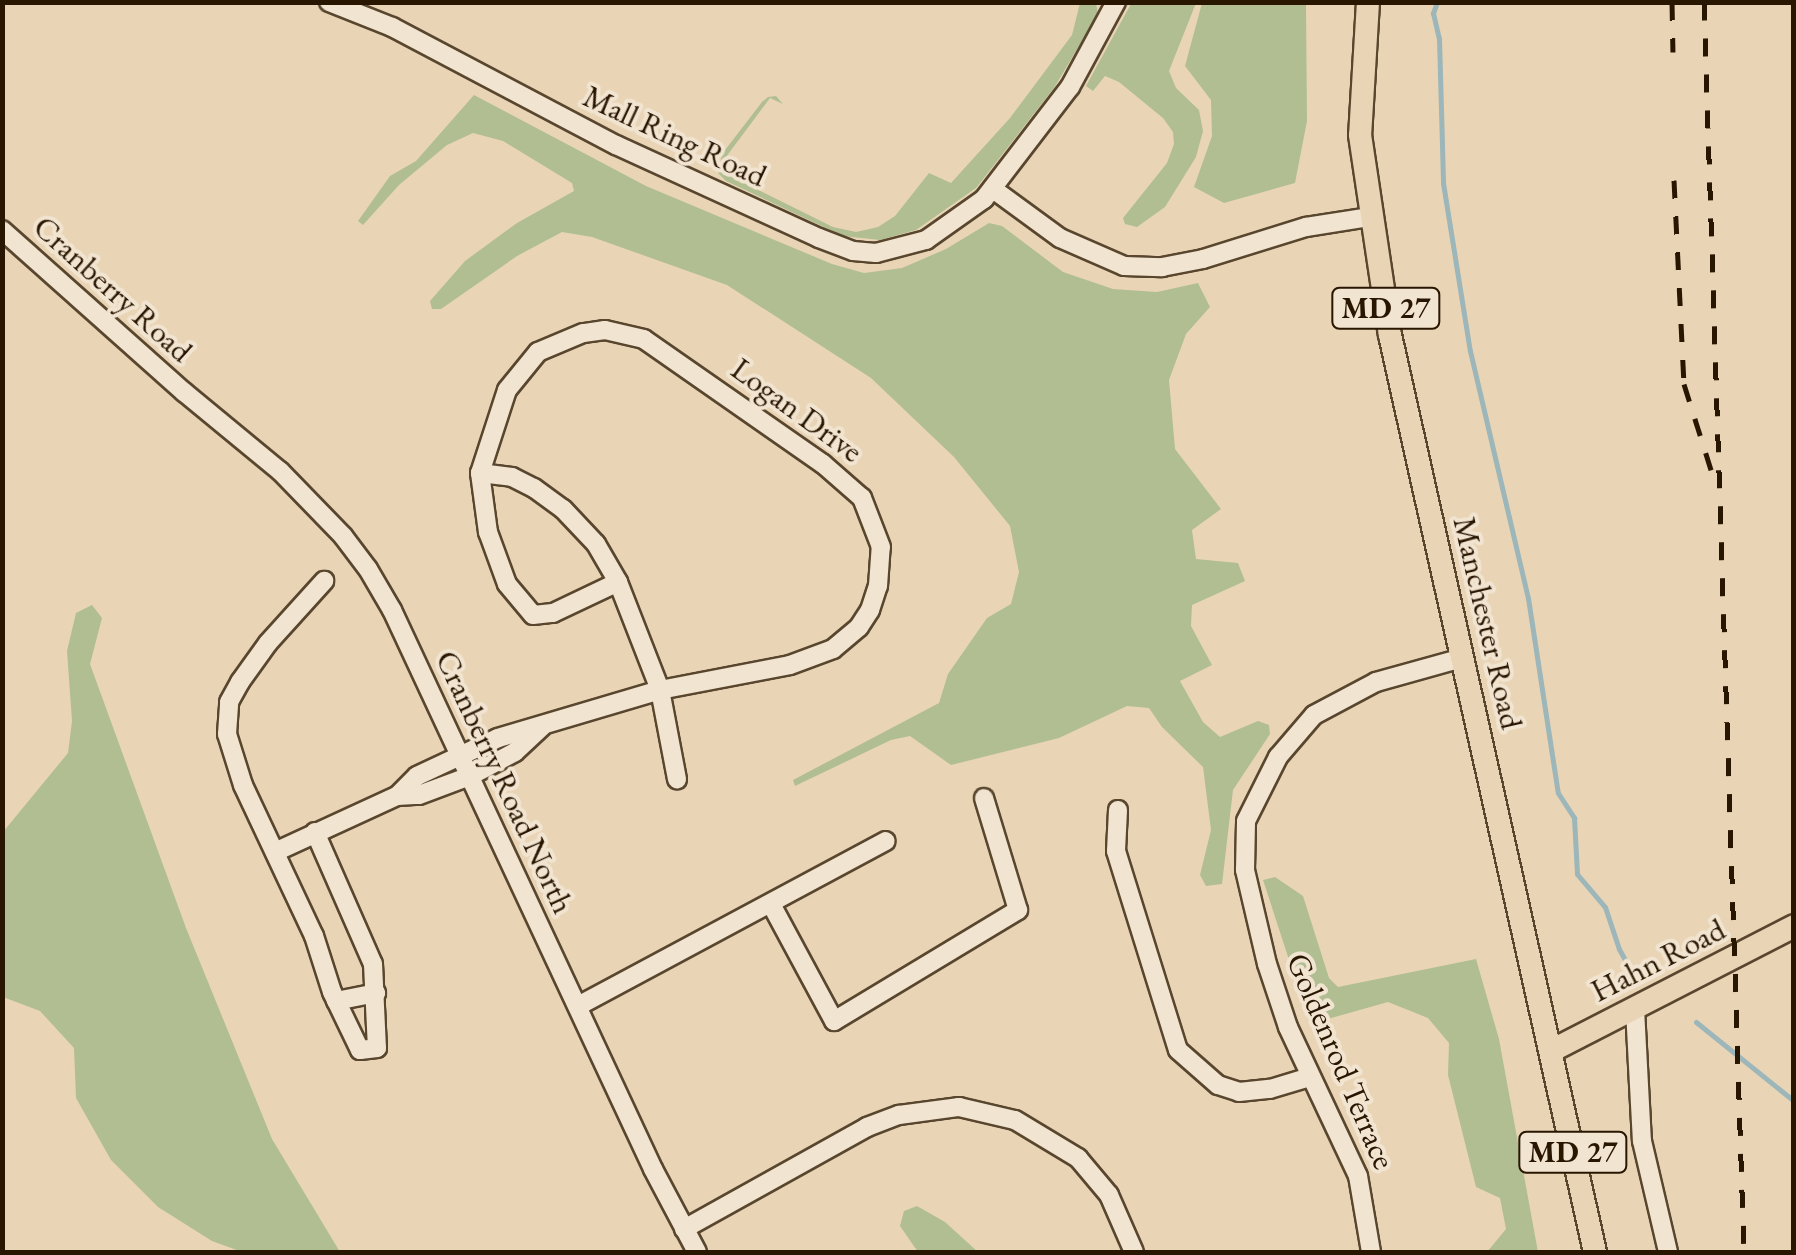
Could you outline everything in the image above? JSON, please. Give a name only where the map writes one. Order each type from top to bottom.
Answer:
[{"type":"main road","name":"Manchester Road","points":[[1368,2],[1360,135],[1390,335],[1595,1252]]},
{"type":"main road","name":"Hahn Road","points":[[1552,1052],[1794,926]]},
{"type":"street","name":"Mall Ring Road","points":[[329,2],[392,27],[616,145],[841,248],[876,254],[908,248],[943,230],[993,189],[1070,87],[1116,2]]},
{"type":"street","points":[[993,189],[1060,238],[1124,266],[1162,267],[1203,259],[1288,231],[1370,217]]},
{"type":"street","name":"Cranberry Road","points":[[2,230],[184,392]]},
{"type":"street","name":"Logan Drive","points":[[397,796],[408,782],[498,738],[660,690],[814,658],[845,641],[870,610],[881,566],[879,534],[862,498],[823,464],[644,338],[605,330],[554,343],[524,365],[496,416],[480,473],[498,567],[524,608],[540,617],[618,582]]},
{"type":"street","name":"Cranberry Road North","points":[[184,392],[280,471],[343,536],[392,610],[697,1252]]},
{"type":"street","points":[[480,473],[512,477],[563,509],[596,544],[618,582],[660,690],[676,779]]},
{"type":"street","points":[[315,832],[373,964],[377,1048],[360,1050],[336,1000],[314,936],[236,764],[228,734],[229,702],[268,643],[324,581]]},
{"type":"street","name":"Goldenrod Terrace","points":[[1371,1252],[1358,1176],[1288,1026],[1252,914],[1244,839],[1254,798],[1286,745],[1314,715],[1376,682],[1462,658]]},
{"type":"street","name":"Logan Drive","points":[[274,852],[397,796],[419,795],[470,776],[515,752],[543,727]]},
{"type":"street","points":[[771,904],[834,1020],[1018,910],[984,798]]},
{"type":"street","points":[[1118,810],[1116,850],[1178,1050],[1198,1070],[1239,1092],[1270,1089],[1310,1076]]},
{"type":"street","points":[[578,1006],[886,841]]},
{"type":"street","points":[[336,1000],[376,993]]},
{"type":"street","points":[[1635,1009],[1642,1141],[1668,1252]]},
{"type":"street","points":[[684,1229],[867,1126],[899,1115],[959,1107],[1016,1120],[1078,1158],[1109,1196],[1134,1252]]},
{"type":"green space","points":[[1132,2],[1196,3],[1169,71],[1176,88],[1199,110],[1203,131],[1196,157],[1165,207],[1137,227],[1125,224],[1123,218],[1167,163],[1174,144],[1173,132],[1163,118],[1119,82],[1105,76],[1093,91],[1086,86]]},
{"type":"green space","points":[[1080,3],[1096,3],[1098,14],[1054,88],[976,188],[916,230],[880,240],[843,236],[726,181],[718,173],[722,154],[762,102],[768,97],[776,96],[783,104],[770,98],[726,157],[735,165],[730,176],[833,227],[856,232],[878,227],[895,216],[929,173],[951,183],[1010,118],[1072,35]]},
{"type":"green space","points":[[1202,3],[1306,3],[1307,121],[1295,183],[1224,203],[1194,187],[1212,136],[1211,100],[1185,66]]},
{"type":"green space","points":[[474,95],[646,186],[832,264],[864,273],[902,268],[946,249],[989,223],[1002,226],[1063,272],[1113,289],[1157,292],[1198,283],[1210,307],[1186,334],[1169,380],[1175,449],[1221,509],[1192,530],[1196,559],[1238,563],[1245,581],[1192,605],[1191,626],[1212,665],[1180,681],[1203,722],[1220,737],[1258,721],[1269,725],[1270,734],[1233,790],[1222,884],[1206,886],[1200,875],[1211,830],[1203,767],[1162,727],[1149,708],[1127,706],[1059,738],[951,765],[910,736],[891,740],[795,786],[793,780],[939,703],[948,674],[987,618],[1011,604],[1019,572],[1010,526],[954,457],[871,378],[727,285],[592,237],[562,232],[517,256],[441,309],[432,309],[430,301],[465,261],[517,223],[574,191],[572,183],[503,141],[473,133],[447,145],[399,185],[363,225],[358,221],[390,176],[416,161]]},
{"type":"green space","points":[[92,605],[102,618],[90,664],[186,928],[272,1139],[340,1252],[242,1252],[212,1241],[158,1207],[111,1160],[76,1098],[74,1048],[40,1011],[3,997],[3,832],[68,753],[72,721],[67,651],[76,613]]},
{"type":"green space","points":[[1275,877],[1303,896],[1329,978],[1338,987],[1476,959],[1499,1039],[1538,1252],[1487,1252],[1506,1229],[1500,1198],[1476,1187],[1448,1075],[1449,1043],[1428,1018],[1388,1002],[1310,1024],[1263,880]]},
{"type":"green space","points":[[917,1206],[945,1222],[978,1252],[918,1252],[900,1226],[904,1211]]},
{"type":"waterway","points":[[1437,2],[1433,13],[1439,38],[1443,183],[1470,351],[1528,598],[1558,793],[1574,818],[1577,874],[1605,907],[1619,949],[1629,967],[1640,975]]},
{"type":"waterway","points":[[1696,1022],[1794,1101]]},
{"type":"railway","points":[[1672,2],[1673,52]]},
{"type":"railway","points":[[1704,2],[1744,1252]]},
{"type":"railway","points":[[1674,180],[1684,384],[1713,476]]}]
